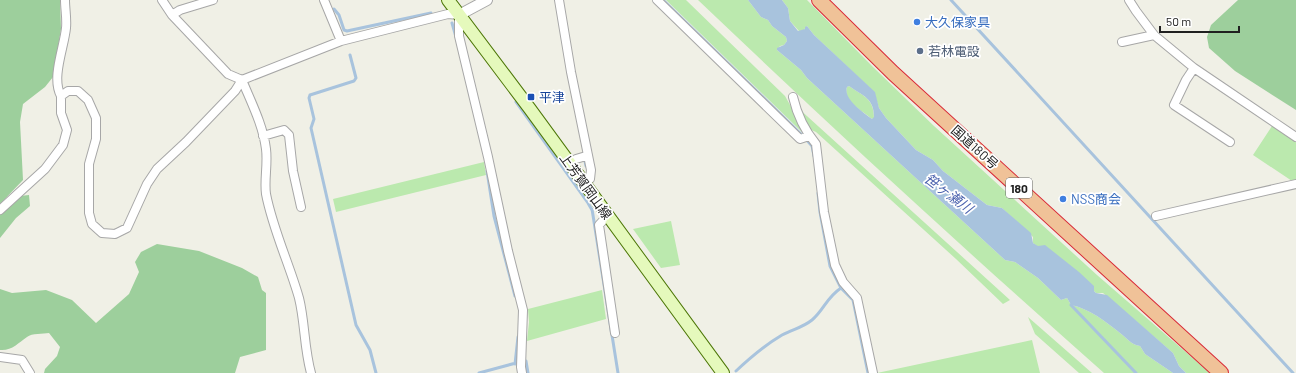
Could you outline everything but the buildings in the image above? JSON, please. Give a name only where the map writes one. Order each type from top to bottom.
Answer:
[{"type":"highway","name":"国道180号","points":[[819,0],[893,73],[1221,373]]},
{"type":"main road","name":"上芳賀岡山線","points":[[448,0],[724,373]]},
{"type":"street","points":[[0,210],[46,169],[63,144],[67,130],[61,113],[57,76],[66,27],[65,0]]},
{"type":"street","points":[[162,0],[172,15],[228,74],[242,80],[260,126],[266,149],[266,193],[274,226],[292,274],[299,301],[307,358],[311,373]]},
{"type":"street","points":[[172,15],[180,10],[213,0]]},
{"type":"street","points":[[324,0],[341,40]]},
{"type":"street","points":[[60,96],[68,91],[78,91],[88,100],[96,118],[96,139],[89,164],[88,213],[92,224],[102,233],[115,234],[127,228],[147,184],[157,169],[186,142],[235,91],[242,80],[341,40],[448,14],[459,15],[487,0]]},
{"type":"street","points":[[559,0],[591,170],[590,179],[584,184]]},
{"type":"street","points":[[657,0],[800,140],[806,137]]},
{"type":"street","points":[[1129,0],[1154,34],[1194,68],[1296,137]]},
{"type":"street","points":[[459,15],[459,36],[523,310],[521,366]]},
{"type":"street","points":[[1122,42],[1154,34]]},
{"type":"street","points":[[1194,68],[1186,80],[1174,105],[1230,142]]},
{"type":"street","points":[[793,97],[806,137],[816,144],[824,212],[835,265],[843,282],[857,298],[873,373]]},
{"type":"street","points":[[262,136],[284,130],[289,135],[293,171],[301,207]]},
{"type":"street","points":[[570,164],[584,157]]},
{"type":"street","points":[[1156,216],[1296,184]]},
{"type":"street","points":[[608,215],[599,225],[615,333]]},
{"type":"street","points":[[0,357],[22,360],[30,373]]},
{"type":"green space","points":[[0,0],[60,0],[61,29],[53,77],[45,87],[23,104],[20,122],[23,180],[0,204]]},
{"type":"green space","points":[[666,0],[686,0],[785,96],[805,135]]},
{"type":"green space","points":[[698,0],[748,0],[761,17],[768,20],[772,26],[786,37],[787,41],[777,50],[801,70],[807,78],[1005,260],[1015,262],[1038,278],[1061,300],[1067,298],[1071,305],[1085,309],[1103,320],[1132,343],[1140,346],[1145,354],[1173,373],[1104,373],[899,188]]},
{"type":"green space","points":[[782,0],[807,0],[934,126],[1097,275],[1210,373],[1186,373],[1179,366],[1173,353],[1103,293],[1096,293],[1033,243],[1033,237],[1002,208],[987,205],[943,171],[933,160],[916,150],[886,118],[879,108],[874,92],[814,35],[807,26],[803,31],[799,31],[790,21],[788,8]]},
{"type":"green space","points":[[1238,0],[1296,0],[1296,110],[1235,71],[1209,48],[1207,37],[1211,25]]},
{"type":"green space","points":[[849,86],[867,98],[874,111],[874,118],[872,119],[850,101],[846,92],[847,87]]},
{"type":"green space","points":[[797,107],[1010,300],[1003,304],[956,259],[816,132],[807,128]]},
{"type":"green space","points":[[1272,126],[1296,142],[1296,180],[1292,181],[1253,155]]},
{"type":"green space","points":[[484,162],[486,175],[336,212],[333,199]]},
{"type":"green space","points":[[29,195],[30,206],[16,218],[0,238],[0,215],[20,196]]},
{"type":"green space","points":[[671,221],[680,265],[661,268],[633,229]]},
{"type":"green space","points":[[157,244],[199,251],[242,268],[258,277],[262,290],[266,293],[266,350],[240,357],[235,373],[44,373],[45,369],[57,356],[60,347],[49,333],[32,335],[11,348],[0,350],[0,289],[12,293],[46,290],[72,300],[96,323],[129,294],[139,272],[135,262],[141,252]]},
{"type":"green space","points":[[602,290],[606,319],[527,341],[529,322],[528,309]]},
{"type":"green space","points":[[1028,317],[1092,373],[1079,373],[1035,334]]},
{"type":"green space","points":[[1032,340],[1040,373],[877,373]]},
{"type":"water","name":"笹ヶ瀬川","points":[[748,0],[782,0],[788,8],[790,21],[798,31],[805,29],[807,26],[814,35],[875,92],[879,108],[886,118],[916,150],[933,160],[943,171],[987,205],[1002,208],[1031,233],[1033,243],[1038,246],[1045,245],[1094,286],[1094,291],[1096,293],[1107,295],[1173,353],[1179,366],[1186,373],[1173,373],[1145,354],[1140,346],[1132,343],[1103,320],[1085,309],[1071,305],[1067,298],[1061,300],[1038,278],[1015,262],[1005,260],[807,78],[801,70],[777,50],[777,48],[784,45],[787,41],[786,37],[772,26],[768,20],[761,17]],"holes":[[[849,86],[870,101],[874,111],[874,117],[872,119],[851,101],[847,92],[847,87]]]},
{"type":"waterway","points":[[663,0],[803,136],[812,146],[814,156]]},
{"type":"waterway","points":[[951,0],[1293,373]]},
{"type":"waterway","points":[[334,9],[339,15],[344,30],[347,31],[431,13]]},
{"type":"waterway","points":[[452,23],[456,37]]},
{"type":"waterway","points":[[350,55],[356,78],[354,81],[310,95],[309,98],[314,119],[311,128],[356,325],[370,350],[376,373]]},
{"type":"waterway","points":[[516,102],[592,210]]},
{"type":"waterway","points":[[584,157],[586,166]]},
{"type":"waterway","points":[[487,171],[494,216],[515,296]]},
{"type":"waterway","points":[[818,193],[830,266],[841,288],[853,300],[868,373]]},
{"type":"waterway","points":[[592,209],[618,373]]},
{"type":"waterway","points":[[736,371],[770,343],[782,335],[805,325],[812,320],[832,296],[841,288]]},
{"type":"waterway","points":[[1071,305],[1136,373]]},
{"type":"waterway","points":[[515,364],[518,337]]},
{"type":"waterway","points":[[522,362],[526,361],[528,373]]},
{"type":"waterway","points":[[479,373],[516,363]]},
{"type":"place","name":"大久保家具","points":[[917,22]]},
{"type":"place","name":"若林電設","points":[[920,51]]},
{"type":"place","name":"平津","points":[[531,97]]},
{"type":"place","name":"NSS商会","points":[[1063,199]]}]
